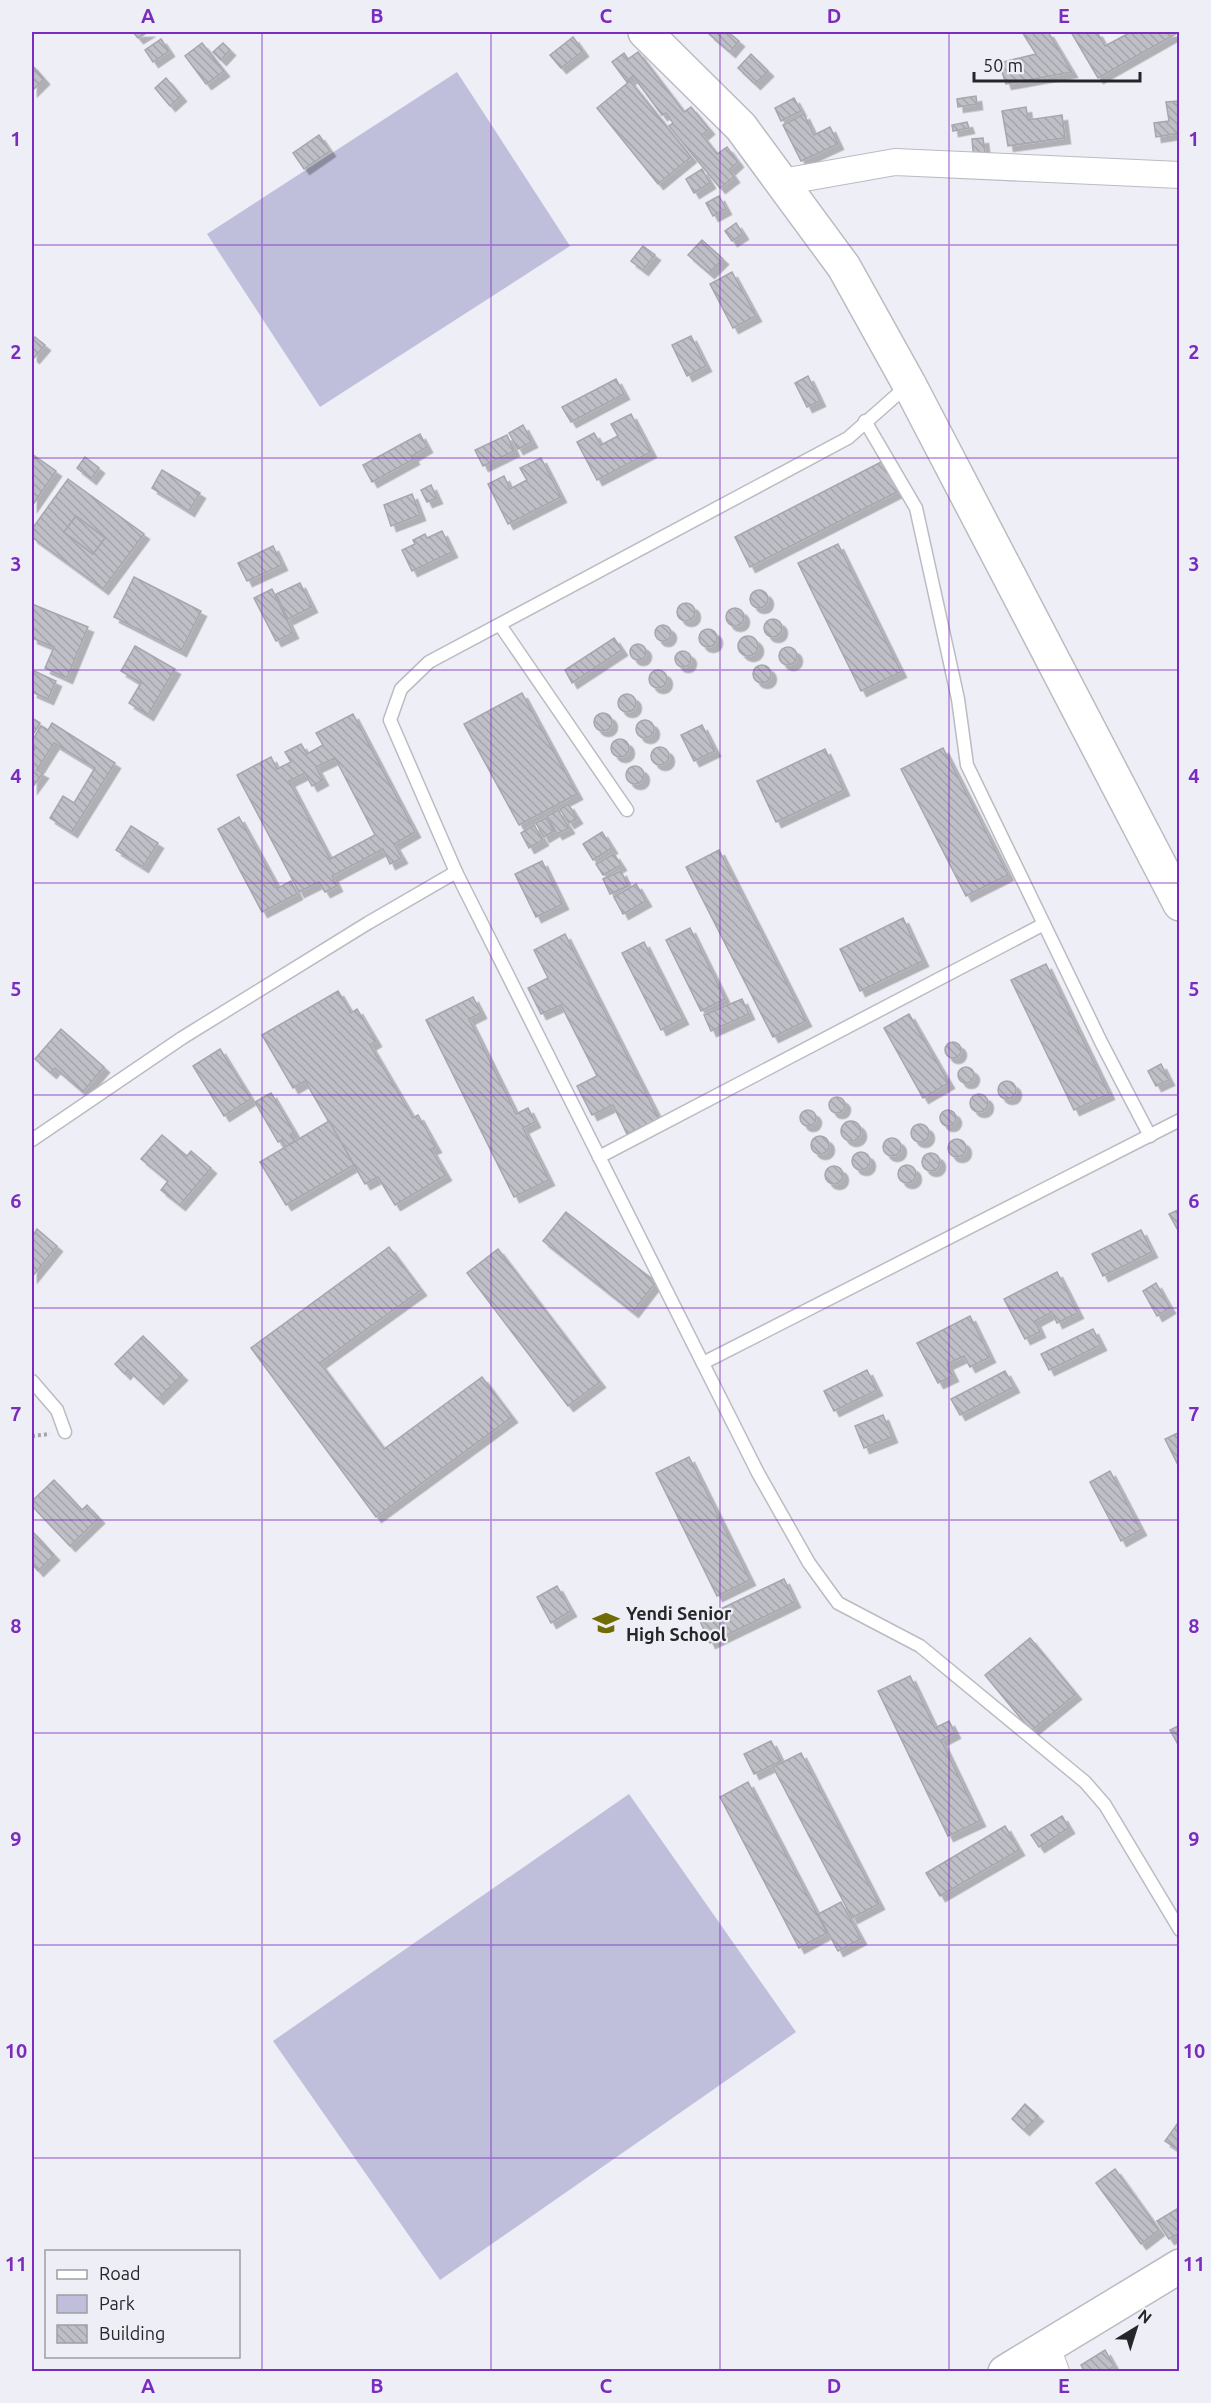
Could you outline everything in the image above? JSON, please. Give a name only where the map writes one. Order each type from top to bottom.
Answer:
[{"type":"main road","points":[[645,32],[741,127],[844,267],[909,384],[1179,904]]},
{"type":"main road","points":[[1005,2372],[1052,2359],[1179,2266]]},
{"type":"street","points":[[782,182],[895,162],[1179,175]]},
{"type":"lane","points":[[909,384],[848,438],[429,662],[400,689],[390,720],[456,872],[764,1483],[810,1563],[838,1603],[920,1646],[1085,1782],[1105,1805],[1179,1930]]},
{"type":"lane","points":[[865,422],[916,508],[958,699],[967,765],[1150,1136]]},
{"type":"lane","points":[[500,625],[627,810]]},
{"type":"lane","points":[[32,1140],[182,1038],[368,922],[456,872]]},
{"type":"lane","points":[[599,1157],[1044,924]]},
{"type":"lane","points":[[703,1363],[1179,1120]]},
{"type":"lane","points":[[32,1381],[57,1410],[65,1432]]},
{"type":"green space","points":[[457,72],[570,246],[320,407],[207,234]]},
{"type":"green space","points":[[629,1794],[796,2032],[440,2280],[273,2041]]},
{"type":"building","points":[[133,32],[148,32],[138,38]]},
{"type":"building","points":[[728,32],[739,41],[730,52],[709,34]]},
{"type":"building","points":[[1022,32],[1048,32],[1072,72],[1006,84],[999,63],[1036,54]]},
{"type":"building","points":[[1071,32],[1097,32],[1105,46],[1131,32],[1179,32],[1098,78]]},
{"type":"building","points":[[573,37],[583,51],[561,68],[550,55]]},
{"type":"building","points":[[161,39],[169,51],[153,62],[145,50]]},
{"type":"building","points":[[202,43],[224,71],[206,84],[185,56]]},
{"type":"building","points":[[223,43],[230,50],[221,60],[213,52]]},
{"type":"building","points":[[638,52],[684,112],[691,107],[709,129],[702,135],[717,154],[727,147],[738,162],[729,170],[734,177],[720,188],[669,126],[673,123],[666,113],[662,115],[633,76],[627,82],[612,62],[624,53],[628,59]]},
{"type":"building","points":[[751,54],[768,71],[755,84],[738,68]]},
{"type":"building","points":[[32,65],[44,79],[32,91]]},
{"type":"building","points":[[166,78],[181,96],[170,106],[155,88]]},
{"type":"building","points":[[630,81],[691,157],[658,184],[597,108]]},
{"type":"building","points":[[976,96],[977,104],[958,107],[957,99]]},
{"type":"building","points":[[794,98],[801,111],[781,121],[775,108]]},
{"type":"building","points":[[1178,101],[1180,133],[1156,137],[1154,123],[1169,121],[1166,102]]},
{"type":"building","points":[[1026,107],[1028,120],[1062,115],[1065,138],[1008,146],[1002,111]]},
{"type":"building","points":[[804,114],[814,135],[830,127],[838,144],[801,161],[783,125]]},
{"type":"building","points":[[967,122],[969,128],[953,131],[952,125]]},
{"type":"building","points":[[319,135],[330,151],[304,169],[293,153]]},
{"type":"building","points":[[983,138],[986,160],[974,161],[972,139]]},
{"type":"building","points":[[702,169],[710,183],[694,193],[686,179]]},
{"type":"building","points":[[719,196],[726,209],[713,216],[706,203]]},
{"type":"building","points":[[736,223],[743,234],[732,241],[725,231]]},
{"type":"building","points":[[702,240],[723,259],[709,273],[688,255]]},
{"type":"building","points":[[643,246],[655,255],[643,270],[631,261]]},
{"type":"building","points":[[732,272],[756,316],[733,328],[710,284]]},
{"type":"building","points":[[691,336],[706,366],[687,376],[672,345]]},
{"type":"building","points":[[35,337],[45,345],[34,358],[32,341]]},
{"type":"building","points":[[808,376],[820,401],[807,407],[795,383]]},
{"type":"building","points":[[616,379],[624,394],[571,422],[562,407]]},
{"type":"building","points":[[631,414],[651,452],[597,480],[577,442],[594,433],[601,445],[618,436],[611,424]]},
{"type":"building","points":[[523,425],[532,442],[518,449],[509,433]]},
{"type":"building","points":[[420,434],[427,447],[412,456],[414,459],[372,482],[363,465]]},
{"type":"building","points":[[507,435],[514,451],[483,466],[475,450]]},
{"type":"building","points":[[32,454],[56,471],[32,506]]},
{"type":"building","points":[[85,457],[99,468],[91,479],[77,468]]},
{"type":"building","points":[[541,458],[561,497],[508,524],[488,484],[504,476],[510,489],[527,480],[520,468]]},
{"type":"building","points":[[883,461],[899,491],[750,567],[735,537]]},
{"type":"building","points":[[162,470],[200,493],[189,511],[152,488]]},
{"type":"building","points":[[68,479],[144,534],[103,589],[32,537],[32,529]],"holes":[[[76,516],[105,538],[93,554],[64,532]]]},
{"type":"building","points":[[431,485],[437,498],[427,502],[421,490]]},
{"type":"building","points":[[412,494],[420,515],[391,526],[384,505]]},
{"type":"building","points":[[76,516],[105,538],[93,554],[64,532]]},
{"type":"building","points":[[442,531],[452,552],[412,571],[402,550],[415,544],[413,540],[425,534],[427,538]]},
{"type":"building","points":[[838,544],[901,672],[861,691],[798,563]]},
{"type":"building","points":[[273,546],[282,565],[247,581],[238,563]]},
{"type":"building","points":[[134,577],[201,611],[181,651],[114,617]]},
{"type":"building","points":[[300,583],[312,607],[288,619],[276,594]]},
{"type":"building","points":[[272,589],[293,633],[276,641],[254,598]]},
{"type":"building","points":[[759,590],[765,593],[768,599],[765,605],[759,608],[753,605],[750,599],[753,593]]},
{"type":"building","points":[[686,603],[692,606],[695,612],[692,618],[686,621],[680,618],[677,612],[680,606]]},
{"type":"building","points":[[32,604],[88,627],[67,678],[45,668],[54,647],[32,638]]},
{"type":"building","points":[[731,608],[739,608],[744,613],[742,624],[731,626],[726,621],[726,613]]},
{"type":"building","points":[[773,619],[779,622],[782,628],[779,634],[773,637],[767,634],[764,628],[767,622]]},
{"type":"building","points":[[663,625],[669,627],[671,633],[669,639],[663,641],[657,639],[655,633],[657,627]]},
{"type":"building","points":[[708,629],[716,634],[717,638],[712,646],[708,647],[700,642],[699,638],[704,630]]},
{"type":"building","points":[[748,636],[755,639],[758,646],[755,653],[748,656],[741,653],[738,646],[741,639]]},
{"type":"building","points":[[614,638],[622,650],[572,683],[565,670]]},
{"type":"building","points":[[635,644],[641,644],[646,652],[644,658],[635,660],[630,655],[630,649]]},
{"type":"building","points":[[135,646],[175,669],[148,715],[129,703],[141,683],[121,671]]},
{"type":"building","points":[[784,647],[792,647],[797,652],[795,663],[784,665],[779,660],[779,652]]},
{"type":"building","points":[[680,651],[686,651],[691,659],[689,665],[680,667],[675,662],[675,656]]},
{"type":"building","points":[[762,665],[768,668],[771,674],[768,680],[762,683],[756,680],[753,674],[756,668]]},
{"type":"building","points":[[32,670],[56,681],[48,699],[32,692]]},
{"type":"building","points":[[654,670],[662,670],[667,675],[665,686],[654,688],[649,683],[649,675]]},
{"type":"building","points":[[522,693],[577,794],[519,825],[464,724]]},
{"type":"building","points":[[627,694],[633,697],[636,703],[633,709],[627,712],[621,709],[618,703],[621,697]]},
{"type":"building","points":[[603,713],[609,716],[612,722],[609,728],[603,731],[597,728],[594,722],[597,716]]},
{"type":"building","points":[[353,714],[415,832],[394,844],[402,858],[390,864],[383,849],[332,876],[337,886],[325,892],[319,882],[299,892],[237,775],[271,757],[277,769],[291,762],[285,752],[301,744],[307,754],[323,745],[316,733]],"holes":[[[335,758],[375,835],[330,859],[289,781],[305,773],[312,786],[323,780],[316,767]]]},
{"type":"building","points":[[32,718],[40,723],[34,733],[32,732]]},
{"type":"building","points":[[645,720],[651,723],[654,729],[651,735],[645,738],[639,735],[636,729],[639,723]]},
{"type":"building","points":[[52,723],[115,763],[72,832],[50,818],[63,796],[74,803],[95,768],[54,743],[37,770],[43,773],[32,788],[32,754],[35,748],[32,741],[41,726],[48,730]]},
{"type":"building","points":[[702,725],[715,751],[694,761],[681,735]]},
{"type":"building","points":[[620,739],[626,742],[629,748],[626,754],[620,757],[614,754],[611,748],[614,742]]},
{"type":"building","points":[[656,747],[664,747],[669,752],[667,763],[656,765],[651,760],[651,752]]},
{"type":"building","points":[[943,748],[1008,875],[966,896],[901,769]]},
{"type":"building","points":[[825,749],[844,790],[776,822],[757,781]]},
{"type":"building","points":[[635,766],[641,769],[644,775],[641,781],[635,784],[629,781],[626,775],[629,769]]},
{"type":"building","points":[[568,804],[577,818],[569,823],[560,809]]},
{"type":"building","points":[[558,810],[569,828],[557,834],[547,816]]},
{"type":"building","points":[[239,817],[278,888],[291,881],[297,894],[262,912],[218,829]]},
{"type":"building","points":[[546,818],[554,831],[544,837],[536,823]]},
{"type":"building","points":[[534,825],[543,840],[529,848],[521,833]]},
{"type":"building","points":[[131,826],[158,843],[143,867],[116,850]]},
{"type":"building","points":[[602,832],[612,848],[593,860],[583,844]]},
{"type":"building","points":[[719,850],[806,1021],[773,1037],[686,867]]},
{"type":"building","points":[[614,854],[621,865],[603,875],[596,864]]},
{"type":"building","points":[[542,861],[563,904],[536,917],[515,874]]},
{"type":"building","points":[[621,871],[628,886],[610,894],[603,879]]},
{"type":"building","points":[[636,884],[646,901],[623,914],[614,897]]},
{"type":"building","points":[[903,918],[923,961],[860,991],[840,949]]},
{"type":"building","points":[[690,928],[725,999],[701,1011],[666,940]]},
{"type":"building","points":[[565,934],[659,1119],[627,1134],[613,1105],[592,1115],[577,1086],[597,1076],[561,1005],[541,1014],[528,988],[548,978],[534,950]]},
{"type":"building","points":[[644,942],[683,1019],[661,1030],[622,953]]},
{"type":"building","points":[[1046,964],[1109,1094],[1074,1110],[1011,980]]},
{"type":"building","points":[[338,991],[351,1013],[357,1009],[376,1041],[370,1045],[413,1118],[418,1115],[436,1147],[431,1149],[446,1175],[395,1205],[378,1177],[365,1184],[305,1081],[293,1088],[262,1035]]},
{"type":"building","points":[[473,997],[481,1013],[469,1019],[516,1114],[528,1108],[535,1122],[523,1128],[549,1180],[514,1197],[426,1020]]},
{"type":"building","points":[[742,999],[749,1014],[711,1031],[704,1015]]},
{"type":"building","points":[[909,1014],[949,1083],[923,1098],[884,1028]]},
{"type":"building","points":[[61,1029],[104,1067],[83,1092],[55,1068],[51,1073],[35,1059]]},
{"type":"building","points":[[953,1042],[961,1050],[953,1058],[945,1050]]},
{"type":"building","points":[[220,1049],[251,1099],[224,1116],[193,1066]]},
{"type":"building","points":[[1161,1064],[1169,1080],[1156,1086],[1148,1071]]},
{"type":"building","points":[[966,1067],[972,1069],[974,1075],[972,1081],[966,1083],[960,1081],[958,1075],[960,1069]]},
{"type":"building","points":[[1007,1081],[1013,1084],[1016,1090],[1013,1096],[1007,1099],[1001,1096],[998,1090],[1001,1084]]},
{"type":"building","points":[[271,1093],[294,1132],[291,1134],[295,1141],[286,1147],[282,1140],[278,1142],[255,1102]]},
{"type":"building","points":[[979,1094],[985,1097],[988,1103],[985,1109],[979,1112],[973,1109],[970,1103],[973,1097]]},
{"type":"building","points":[[834,1097],[840,1097],[845,1105],[843,1111],[834,1113],[829,1108],[829,1102]]},
{"type":"building","points":[[808,1110],[814,1112],[816,1118],[814,1124],[808,1126],[802,1124],[800,1118],[802,1112]]},
{"type":"building","points":[[945,1110],[951,1110],[956,1118],[954,1124],[945,1126],[940,1121],[940,1115]]},
{"type":"building","points":[[329,1121],[354,1165],[286,1205],[260,1162]]},
{"type":"building","points":[[851,1121],[858,1124],[861,1131],[858,1138],[851,1141],[844,1138],[841,1131],[844,1124]]},
{"type":"building","points":[[916,1124],[924,1124],[929,1129],[927,1140],[916,1142],[911,1137],[911,1129]]},
{"type":"building","points":[[162,1135],[187,1156],[191,1151],[211,1168],[180,1205],[161,1190],[168,1181],[141,1159]]},
{"type":"building","points":[[816,1136],[824,1136],[829,1141],[827,1152],[816,1154],[811,1149],[811,1141]]},
{"type":"building","points":[[892,1138],[898,1141],[901,1147],[898,1153],[892,1156],[886,1153],[883,1147],[886,1141]]},
{"type":"building","points":[[957,1139],[963,1142],[966,1148],[963,1154],[957,1157],[951,1154],[948,1148],[951,1142]]},
{"type":"building","points":[[861,1152],[867,1155],[870,1161],[867,1167],[861,1170],[855,1167],[852,1161],[855,1155]]},
{"type":"building","points":[[931,1153],[937,1156],[940,1162],[937,1168],[931,1171],[925,1168],[922,1162],[925,1156]]},
{"type":"building","points":[[903,1165],[911,1165],[916,1170],[914,1181],[903,1183],[898,1178],[898,1170]]},
{"type":"building","points":[[834,1166],[840,1169],[843,1175],[840,1181],[834,1184],[828,1181],[825,1175],[828,1169]]},
{"type":"building","points":[[1180,1209],[1180,1234],[1169,1214]]},
{"type":"building","points":[[566,1212],[656,1282],[633,1312],[543,1241]]},
{"type":"building","points":[[37,1229],[57,1246],[32,1277],[32,1232],[34,1234]]},
{"type":"building","points":[[1141,1230],[1152,1252],[1103,1276],[1092,1254]]},
{"type":"building","points":[[389,1247],[421,1290],[320,1363],[384,1449],[482,1377],[512,1417],[376,1517],[251,1348]]},
{"type":"building","points":[[498,1249],[600,1382],[568,1406],[467,1273]]},
{"type":"building","points":[[1057,1272],[1078,1313],[1057,1323],[1052,1312],[1035,1321],[1040,1332],[1025,1339],[1004,1299]]},
{"type":"building","points":[[1156,1283],[1170,1308],[1157,1316],[1143,1291]]},
{"type":"building","points":[[970,1316],[990,1357],[970,1367],[964,1356],[947,1364],[953,1376],[938,1383],[917,1343]]},
{"type":"building","points":[[1093,1329],[1101,1345],[1049,1370],[1041,1354]]},
{"type":"building","points":[[143,1336],[182,1375],[158,1399],[128,1370],[125,1374],[115,1364]]},
{"type":"building","points":[[867,1370],[877,1390],[834,1411],[824,1391]]},
{"type":"building","points":[[1005,1371],[1014,1387],[960,1415],[951,1399]]},
{"type":"building","points":[[883,1415],[892,1437],[864,1448],[855,1426]]},
{"type":"building","points":[[1180,1432],[1180,1469],[1165,1439]]},
{"type":"building","points":[[689,1457],[750,1580],[717,1596],[656,1473]]},
{"type":"building","points":[[1110,1471],[1141,1530],[1121,1541],[1090,1482]]},
{"type":"building","points":[[54,1480],[82,1510],[87,1505],[99,1518],[70,1546],[32,1506],[32,1501]]},
{"type":"building","points":[[32,1531],[54,1555],[38,1571],[32,1564]]},
{"type":"building","points":[[784,1579],[795,1602],[710,1643],[699,1619]]},
{"type":"building","points":[[557,1586],[571,1611],[551,1623],[537,1597]]},
{"type":"building","points":[[1030,1638],[1076,1694],[1031,1731],[985,1675]]},
{"type":"building","points":[[910,1676],[935,1728],[949,1721],[955,1733],[941,1740],[980,1821],[948,1836],[878,1691]]},
{"type":"building","points":[[1180,1725],[1180,1748],[1170,1730]]},
{"type":"building","points":[[771,1741],[781,1761],[754,1774],[744,1754]]},
{"type":"building","points":[[801,1753],[879,1904],[852,1918],[773,1767]]},
{"type":"building","points":[[748,1782],[827,1933],[799,1948],[720,1797]]},
{"type":"building","points":[[1062,1816],[1069,1828],[1039,1847],[1031,1835]]},
{"type":"building","points":[[1005,1826],[1019,1850],[940,1896],[926,1873]]},
{"type":"building","points":[[841,1902],[861,1939],[838,1951],[818,1914]]},
{"type":"building","points":[[1025,2104],[1038,2116],[1024,2130],[1012,2119]]},
{"type":"building","points":[[1180,2120],[1180,2151],[1165,2141]]},
{"type":"building","points":[[1115,2169],[1159,2230],[1141,2244],[1096,2183]]},
{"type":"building","points":[[1180,2207],[1180,2233],[1169,2239],[1157,2221]]},
{"type":"building","points":[[1105,2350],[1114,2366],[1105,2372],[1085,2372],[1081,2365]]},
{"type":"place","name":"Yendi Senior High School","points":[[606,1623]]}]
